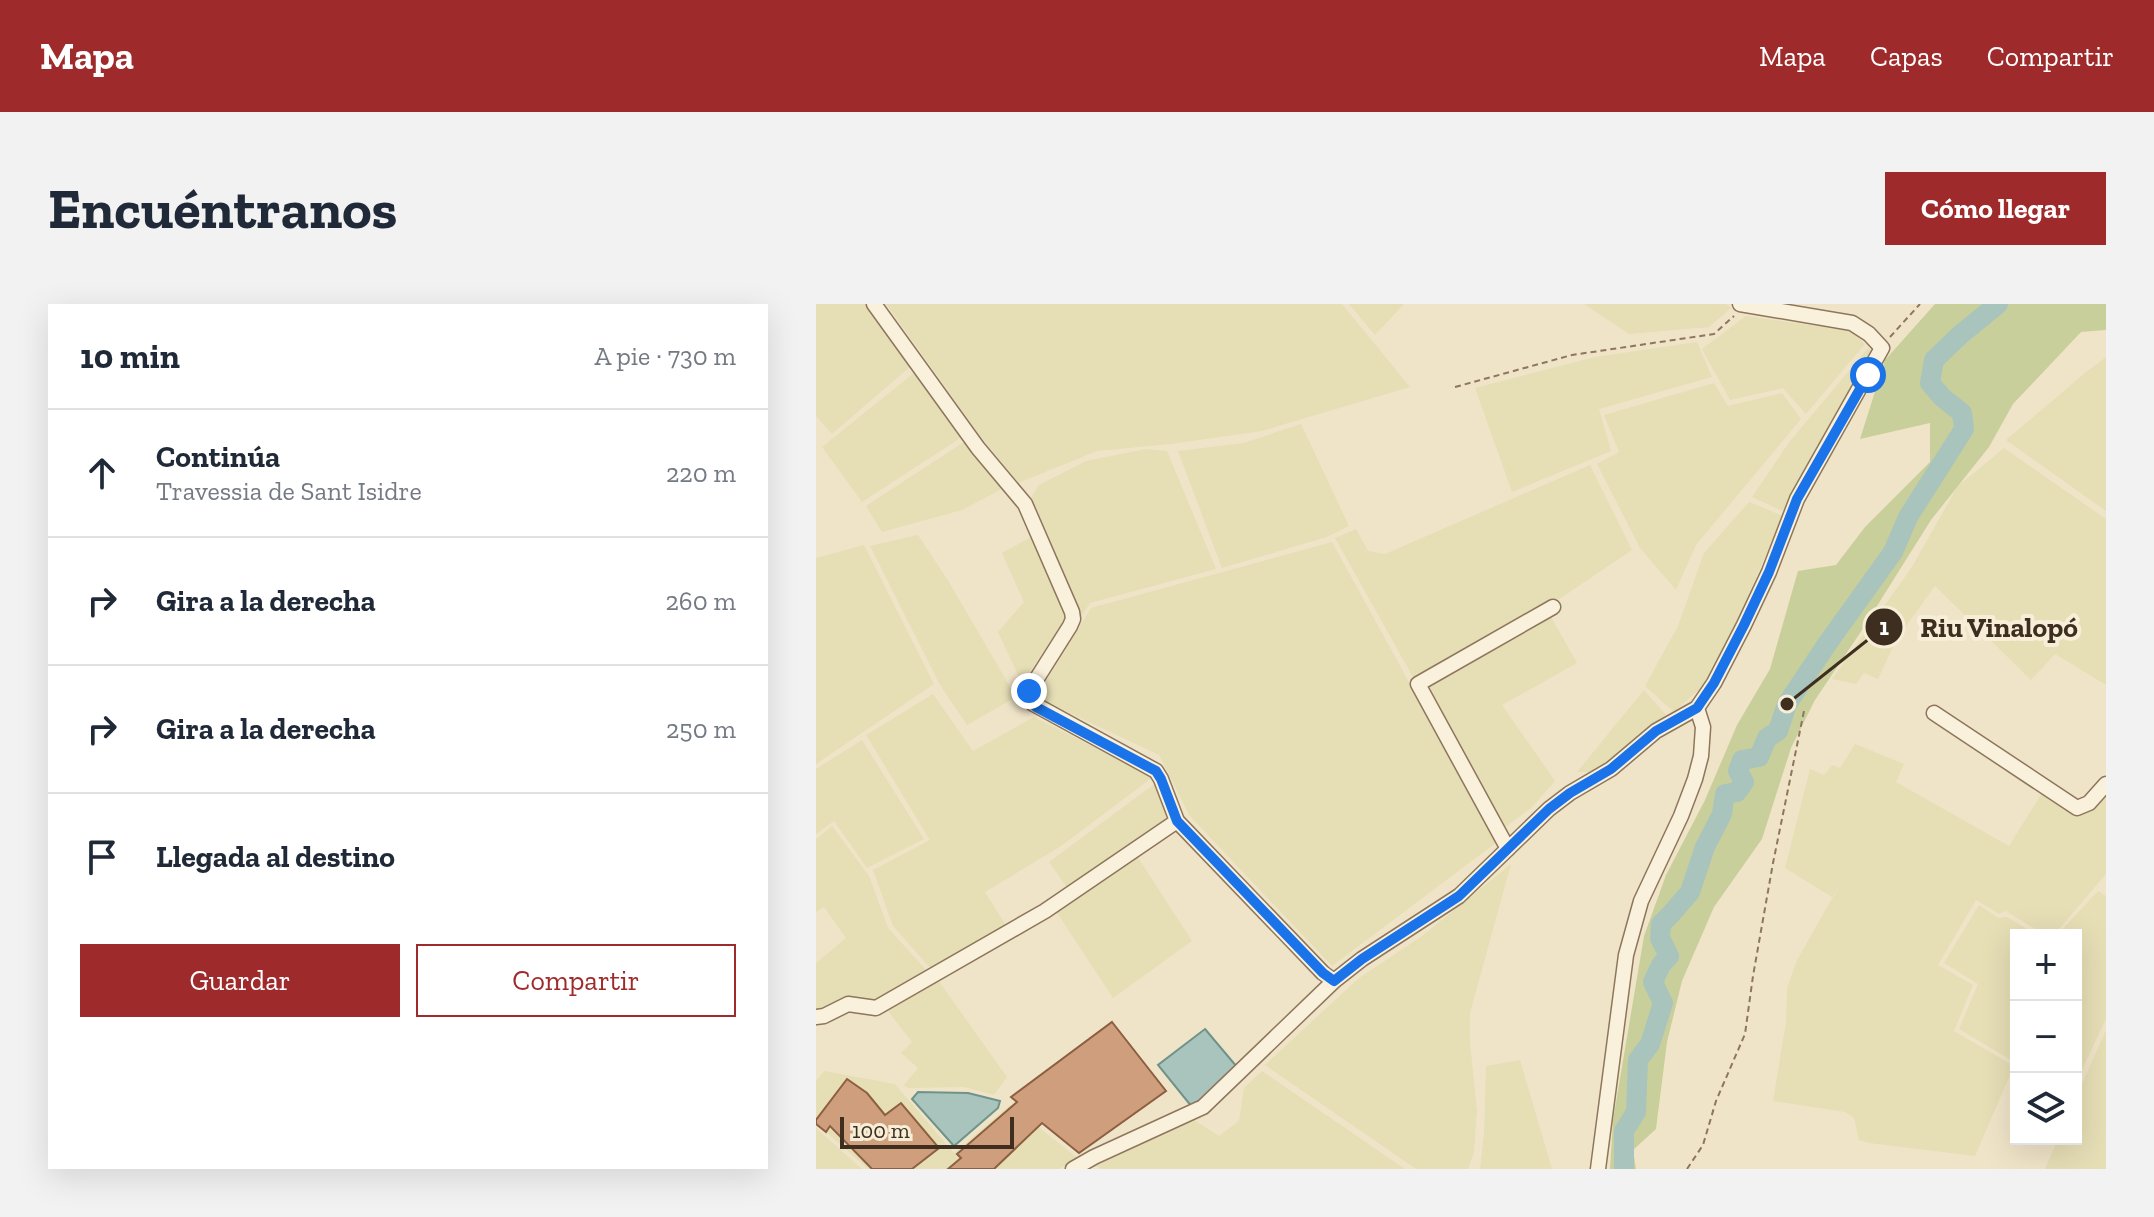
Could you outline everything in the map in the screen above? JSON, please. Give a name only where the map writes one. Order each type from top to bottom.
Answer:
[{"type":"street","points":[[874,304],[978,448],[1025,504],[1072,612],[1070,626],[1029,691],[1032,703],[1156,771],[1177,821],[1334,981]]},
{"type":"street","points":[[1073,1169],[1203,1107],[1334,981],[1362,959],[1459,896],[1549,809],[1570,793],[1611,769],[1656,731],[1697,708],[1714,683],[1744,625],[1769,572],[1797,499],[1882,348],[1869,334],[1852,323],[1737,309]]},
{"type":"street","points":[[1508,849],[1418,684],[1553,607]]},
{"type":"street","points":[[1598,1169],[1626,955],[1641,901],[1695,779],[1701,756],[1703,727],[1697,708]]},
{"type":"street","points":[[1934,713],[2077,808],[2089,803],[2106,784]]},
{"type":"street","points":[[816,1017],[848,1004],[876,1008],[1045,911],[1177,821]]},
{"type":"path","points":[[1882,348],[1920,304]]},
{"type":"path","points":[[1455,387],[1572,355],[1714,334],[1737,309]]},
{"type":"path","points":[[1687,1169],[1703,1145],[1716,1101],[1745,1034],[1773,863],[1804,711]]},
{"type":"shaded area","points":[[816,304],[866,304],[911,366],[832,434],[816,416]]},
{"type":"shaded area","points":[[886,304],[1342,304],[1410,387],[1262,431],[1097,451],[1018,483]]},
{"type":"shaded area","points":[[1349,304],[1404,304],[1375,335]]},
{"type":"shaded area","points":[[1584,304],[1727,304],[1731,308],[1709,327],[1629,334]]},
{"type":"shaded area","points":[[1746,316],[1851,331],[1865,344],[1806,414],[1783,388],[1730,400],[1702,349]]},
{"type":"shaded area","points":[[1697,342],[1712,377],[1599,409],[1611,451],[1512,492],[1475,388],[1595,357]]},
{"type":"shaded area","points":[[1868,348],[1872,351],[1857,384],[1783,511],[1752,497],[1790,441]]},
{"type":"shaded area","points":[[2106,357],[2106,511],[2006,440]]},
{"type":"shaded area","points":[[915,372],[962,437],[862,502],[822,447]]},
{"type":"shaded area","points":[[1714,383],[1728,406],[1782,393],[1801,419],[1696,545],[1676,590],[1640,548],[1597,464],[1619,452],[1604,415]]},
{"type":"shaded area","points":[[1301,424],[1349,526],[1327,537],[1222,568],[1178,451],[1244,443]]},
{"type":"shaded area","points":[[964,442],[1002,489],[962,510],[882,532],[866,506]]},
{"type":"shaded area","points":[[2004,448],[2106,519],[2106,685],[2055,654],[2031,680],[1935,586],[1896,640],[1878,679],[1864,673],[1856,684],[1832,679],[1912,567],[1957,487]]},
{"type":"shaded area","points":[[1146,449],[1167,451],[1216,569],[1090,603],[1081,617],[1031,498],[1039,485],[1086,461]]},
{"type":"shaded area","points":[[1590,465],[1632,550],[1561,598],[1414,679],[1335,538],[1356,529],[1368,551],[1385,554]]},
{"type":"shaded area","points":[[1749,502],[1783,516],[1736,623],[1703,686],[1674,712],[1645,686],[1678,626],[1704,553]]},
{"type":"shaded area","points":[[918,535],[1016,697],[967,725],[940,685],[870,546]]},
{"type":"shaded area","points":[[1031,537],[1065,619],[1022,683],[998,632],[1024,602],[1002,553]]},
{"type":"shaded area","points":[[1332,542],[1497,842],[1332,966],[1189,815],[1159,755],[1042,700],[1042,688],[1091,608]]},
{"type":"shaded area","points":[[864,545],[934,684],[816,764],[816,558]]},
{"type":"shaded area","points":[[1551,617],[1577,663],[1502,705],[1555,781],[1531,808],[1503,829],[1429,686]]},
{"type":"shaded area","points":[[1644,690],[1666,715],[1594,772],[1577,772]]},
{"type":"shaded area","points":[[933,694],[973,751],[1034,717],[1153,777],[1061,846],[985,892],[1007,927],[932,970],[893,926],[873,870],[930,840],[866,735]]},
{"type":"shaded area","points":[[862,740],[924,839],[867,868],[834,821],[816,834],[816,769]]},
{"type":"shaded area","points":[[1855,744],[1904,764],[1896,782],[2009,846],[2042,793],[2080,813],[2091,810],[2106,796],[2106,874],[2059,929],[2035,929],[2006,911],[1999,914],[1976,900],[1938,965],[1973,985],[1954,1031],[2010,1064],[2010,1075],[1975,1156],[1869,1143],[1859,1140],[1854,1118],[1845,1112],[1773,1101],[1786,1022],[1787,988],[1797,960],[1842,881],[1832,897],[1785,868],[1810,769],[1824,775],[1832,765],[1840,768]]},
{"type":"shaded area","points":[[1157,782],[1169,819],[1068,889],[1049,862]]},
{"type":"shaded area","points":[[832,826],[869,876],[888,928],[928,972],[869,1002],[847,996],[821,1012],[816,1011],[816,963],[846,938],[824,907],[816,912],[816,839]]},
{"type":"shaded area","points":[[1137,856],[1192,941],[1113,998],[1056,911]]},
{"type":"shaded area","points":[[1511,864],[1470,1013],[1477,1111],[1474,1152],[1468,1169],[1416,1169],[1265,1065],[1359,978],[1422,936]]},
{"type":"shaded area","points":[[2098,891],[2106,896],[2106,1019],[2082,1069],[2082,929],[2063,929]]},
{"type":"shaded area","points":[[1979,905],[1999,918],[2007,917],[2027,929],[2010,929],[2010,1059],[1959,1029],[1978,984],[1944,963]]},
{"type":"shaded area","points":[[938,980],[1007,1077],[994,1095],[964,1087],[908,1088],[904,1085],[918,1068],[901,1053],[912,1042],[888,1011]]},
{"type":"shaded area","points":[[2106,1030],[2106,1169],[2045,1169],[2055,1145],[2082,1145],[2082,1084]]},
{"type":"shaded area","points":[[1520,1060],[1552,1169],[1480,1169],[1486,1066]]},
{"type":"shaded area","points":[[824,1071],[895,1084],[954,1153],[1010,1105],[1079,1159],[1059,1169],[868,1169],[816,1123],[816,1081]]},
{"type":"shaded area","points":[[1262,1071],[1405,1169],[1102,1169],[1096,1166],[1194,1120],[1219,1136],[1239,1121],[1244,1088]]},
{"type":"shaded area","points":[[816,1128],[862,1169],[816,1169]]},
{"type":"green space","points":[[1935,304],[2106,304],[2106,330],[2081,332],[2013,404],[1989,447],[1931,520],[1815,700],[1791,748],[1762,839],[1714,907],[1682,981],[1667,1042],[1656,1129],[1633,1150],[1636,1169],[1610,1169],[1613,1120],[1644,936],[1666,875],[1705,800],[1737,725],[1770,669],[1798,571],[1836,565],[1865,527],[1930,462],[1930,423],[1860,439],[1885,360]]},
{"type":"water","points":[[1205,1029],[1237,1067],[1192,1107],[1158,1065]]},
{"type":"water","points":[[918,1092],[968,1093],[1000,1101],[998,1108],[954,1146],[912,1099]]},
{"type":"building","points":[[1112,1022],[1166,1091],[1079,1153],[1042,1123],[994,1169],[948,1169],[961,1158],[957,1154],[1017,1102],[1011,1097]]},
{"type":"building","points":[[847,1079],[867,1093],[885,1115],[901,1103],[939,1148],[912,1169],[872,1169],[830,1126],[826,1132],[816,1124]]},
{"type":"waterway","points":[[1624,1169],[1624,1131],[1636,1112],[1638,1060],[1650,1044],[1663,1003],[1653,982],[1669,956],[1660,938],[1661,924],[1690,892],[1705,847],[1722,814],[1725,794],[1737,792],[1744,782],[1738,771],[1742,760],[1759,757],[1767,738],[1778,731],[1787,704],[1893,552],[1908,517],[1964,429],[1962,413],[1930,383],[1934,360],[1998,304]]},
{"type":"place","name":"Riu Vinalopó","points":[[1787,704]]},
{"type":"route","points":[[1029,691],[1036,707],[1156,771],[1177,821],[1334,981],[1362,959],[1459,896],[1549,809],[1570,793],[1611,769],[1656,731],[1697,708],[1714,683],[1744,625],[1769,572],[1797,499],[1868,375]]}]
